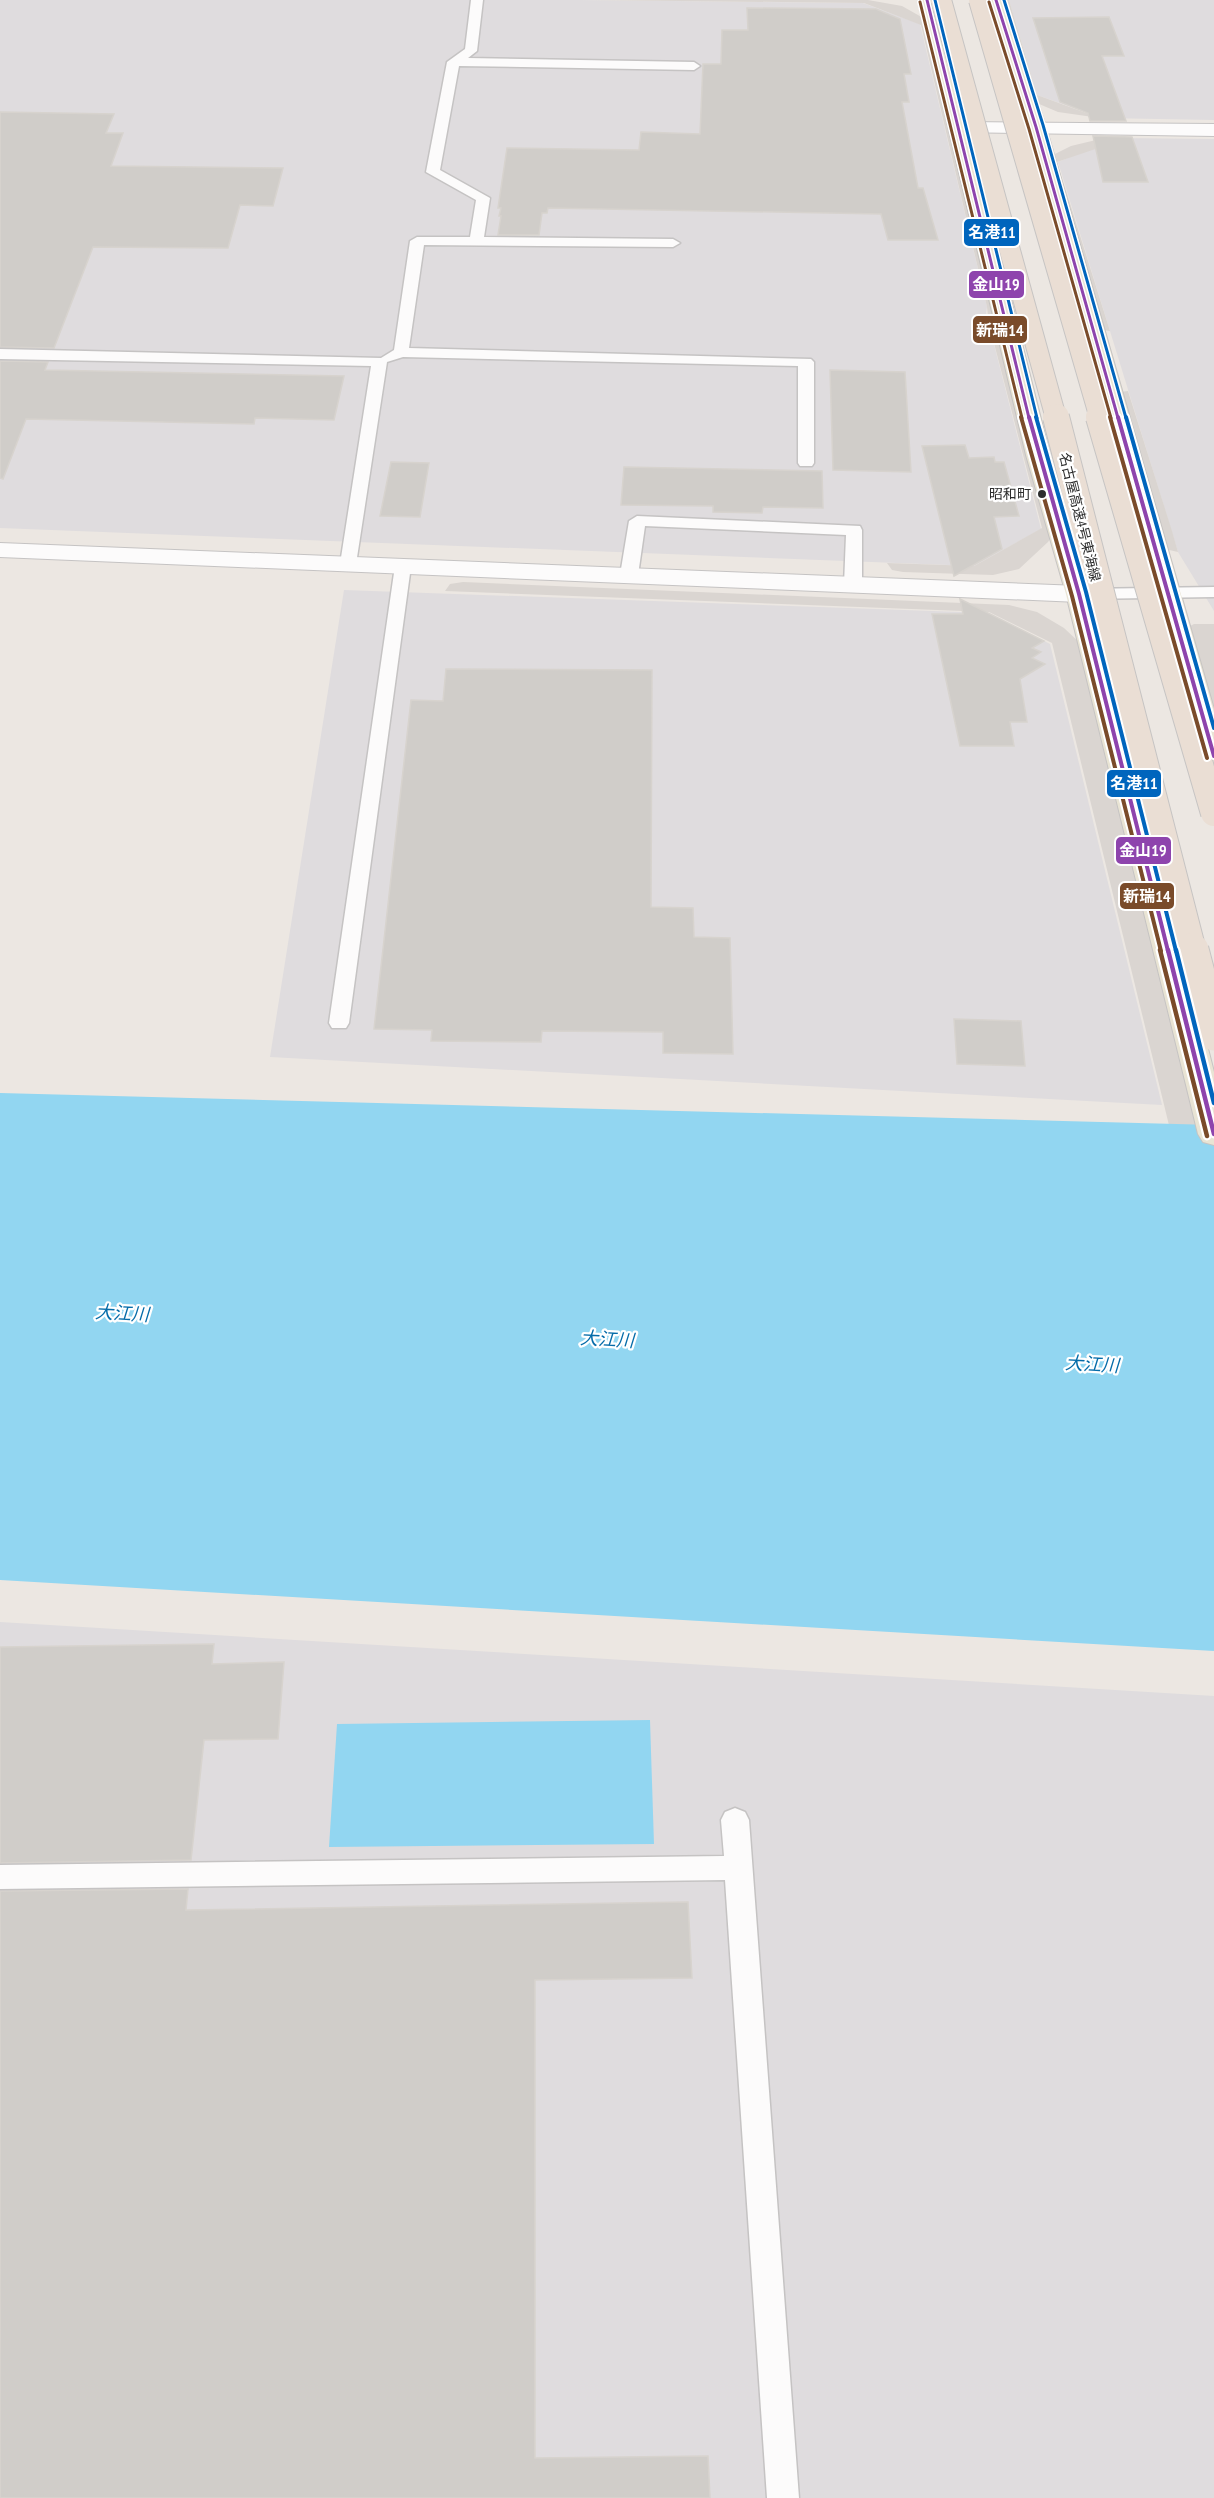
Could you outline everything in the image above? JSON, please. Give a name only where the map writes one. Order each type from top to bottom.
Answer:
[{"type":"highway","name":"名古屋高速4号東海線","points":[[941,0],[1037,343],[1214,1034]]},
{"type":"highway","points":[[979,0],[1214,813]]},
{"type":"main road","points":[[927,0],[1038,455],[1079,594],[1214,1134]]},
{"type":"main road","points":[[996,0],[1036,127],[1166,593],[1214,756]]},
{"type":"street","points":[[960,128],[1214,130]]},
{"type":"street","points":[[0,550],[1079,594]]},
{"type":"lane","points":[[476,242],[483,198],[434,172],[453,62],[471,51],[477,0]]},
{"type":"lane","points":[[453,62],[694,66]]},
{"type":"lane","points":[[400,352],[417,242],[674,243]]},
{"type":"lane","points":[[0,354],[379,362],[400,352],[806,362],[806,463]]},
{"type":"lane","points":[[348,564],[379,362]]},
{"type":"lane","points":[[629,575],[637,521],[854,530],[853,585]]},
{"type":"lane","points":[[339,1023],[403,566]]},
{"type":"lane","points":[[1079,594],[1214,592]]},
{"type":"lane","points":[[735,1820],[783,2498]]},
{"type":"lane","points":[[0,1876],[738,1868]]},
{"type":"shaded area","points":[[0,0],[580,0],[863,3],[920,24],[987,307],[986,313],[1041,529],[974,566],[0,528]]},
{"type":"shaded area","points":[[594,0],[868,0],[902,6],[925,19],[1056,530],[1048,542],[1019,569],[993,575],[903,572],[892,570],[887,563],[974,566],[1042,528],[989,324],[987,307],[921,25],[864,3]]},
{"type":"shaded area","points":[[998,0],[1009,0],[1037,95],[1100,118],[1058,112],[1032,101]]},
{"type":"shaded area","points":[[1009,0],[1214,0],[1214,120],[1102,118],[1037,95]]},
{"type":"shaded area","points":[[1116,138],[1214,139],[1214,611],[1178,552],[1058,162]]},
{"type":"shaded area","points":[[1096,140],[1119,141],[1057,162],[1110,331],[1102,330],[1045,159],[1071,146]]},
{"type":"shaded area","points":[[1128,391],[1178,552],[1165,549],[1120,392]]},
{"type":"shaded area","points":[[463,582],[1009,605],[1037,612],[1064,628],[1081,644],[1205,1130],[1175,1150],[1052,643],[989,612],[445,591],[450,584]]},
{"type":"shaded area","points":[[344,590],[989,613],[1050,644],[1162,1105],[270,1057]]},
{"type":"shaded area","points":[[1194,624],[1214,624],[1214,719],[1188,627]]},
{"type":"shaded area","points":[[0,1622],[1214,1696],[1214,2498],[0,2498]]},
{"type":"water","name":"大江川","points":[[0,1093],[1214,1125],[1214,1651],[0,1580]]},
{"type":"water","points":[[650,1720],[654,1844],[329,1847],[337,1724]]},
{"type":"building","points":[[747,8],[876,9],[900,19],[911,74],[904,74],[909,102],[902,102],[918,188],[923,188],[938,240],[888,240],[881,214],[548,208],[547,213],[542,213],[539,235],[498,235],[501,208],[498,208],[507,148],[639,150],[641,132],[700,134],[703,64],[721,64],[722,30],[748,30]]},
{"type":"building","points":[[1109,17],[1124,56],[1102,56],[1126,121],[1090,121],[1088,113],[1060,102],[1033,18]]},
{"type":"building","points":[[0,112],[114,114],[106,133],[123,133],[111,166],[283,168],[273,206],[240,205],[228,248],[93,247],[54,348],[0,347]]},
{"type":"building","points":[[1093,136],[1132,137],[1148,182],[1103,182]]},
{"type":"building","points":[[0,361],[48,362],[45,370],[344,376],[334,420],[255,418],[254,424],[26,419],[3,479],[0,478]]},
{"type":"building","points":[[830,370],[905,372],[911,472],[833,470]]},
{"type":"building","points":[[965,445],[969,458],[994,457],[995,462],[1004,462],[1019,516],[994,517],[1002,549],[954,576],[922,446]]},
{"type":"building","points":[[391,462],[429,463],[420,517],[380,516]]},
{"type":"building","points":[[624,467],[822,471],[823,508],[763,507],[762,513],[713,512],[713,506],[621,505]]},
{"type":"building","points":[[960,599],[1044,641],[1032,648],[1041,652],[1032,658],[1045,664],[1020,679],[1027,722],[1010,722],[1014,746],[960,746],[932,614],[963,614]]},
{"type":"building","points":[[446,669],[652,670],[651,907],[693,908],[694,937],[730,938],[733,1054],[663,1053],[663,1032],[542,1031],[541,1042],[431,1041],[432,1030],[374,1029],[411,700],[443,701]]},
{"type":"building","points":[[954,1019],[1021,1021],[1025,1066],[957,1064]]},
{"type":"building","points":[[214,1644],[212,1664],[284,1662],[278,1739],[204,1740],[191,1860],[0,1863],[0,1647]]},
{"type":"building","points":[[188,1889],[186,1910],[688,1902],[692,1978],[535,1980],[535,2458],[708,2456],[710,2498],[0,2498],[0,1891]]},
{"type":"transit line","name":"金山19","points":[[927,0],[1038,455],[1079,594],[1214,1134]]},
{"type":"transit line","name":"名港11","points":[[935,0],[1045,453],[1086,592],[1214,1103]]},
{"type":"transit line","name":"金山19","points":[[996,0],[1036,127],[1214,756]]},
{"type":"transit line","name":"名港11","points":[[1004,0],[1043,125],[1214,728]]},
{"type":"transit line","name":"新瑞14","points":[[920,2],[1031,457],[1072,596],[1207,1136]]},
{"type":"transit line","name":"新瑞14","points":[[989,2],[1029,129],[1207,758]]},
{"type":"place","name":"昭和町","points":[[1042,494]]}]
